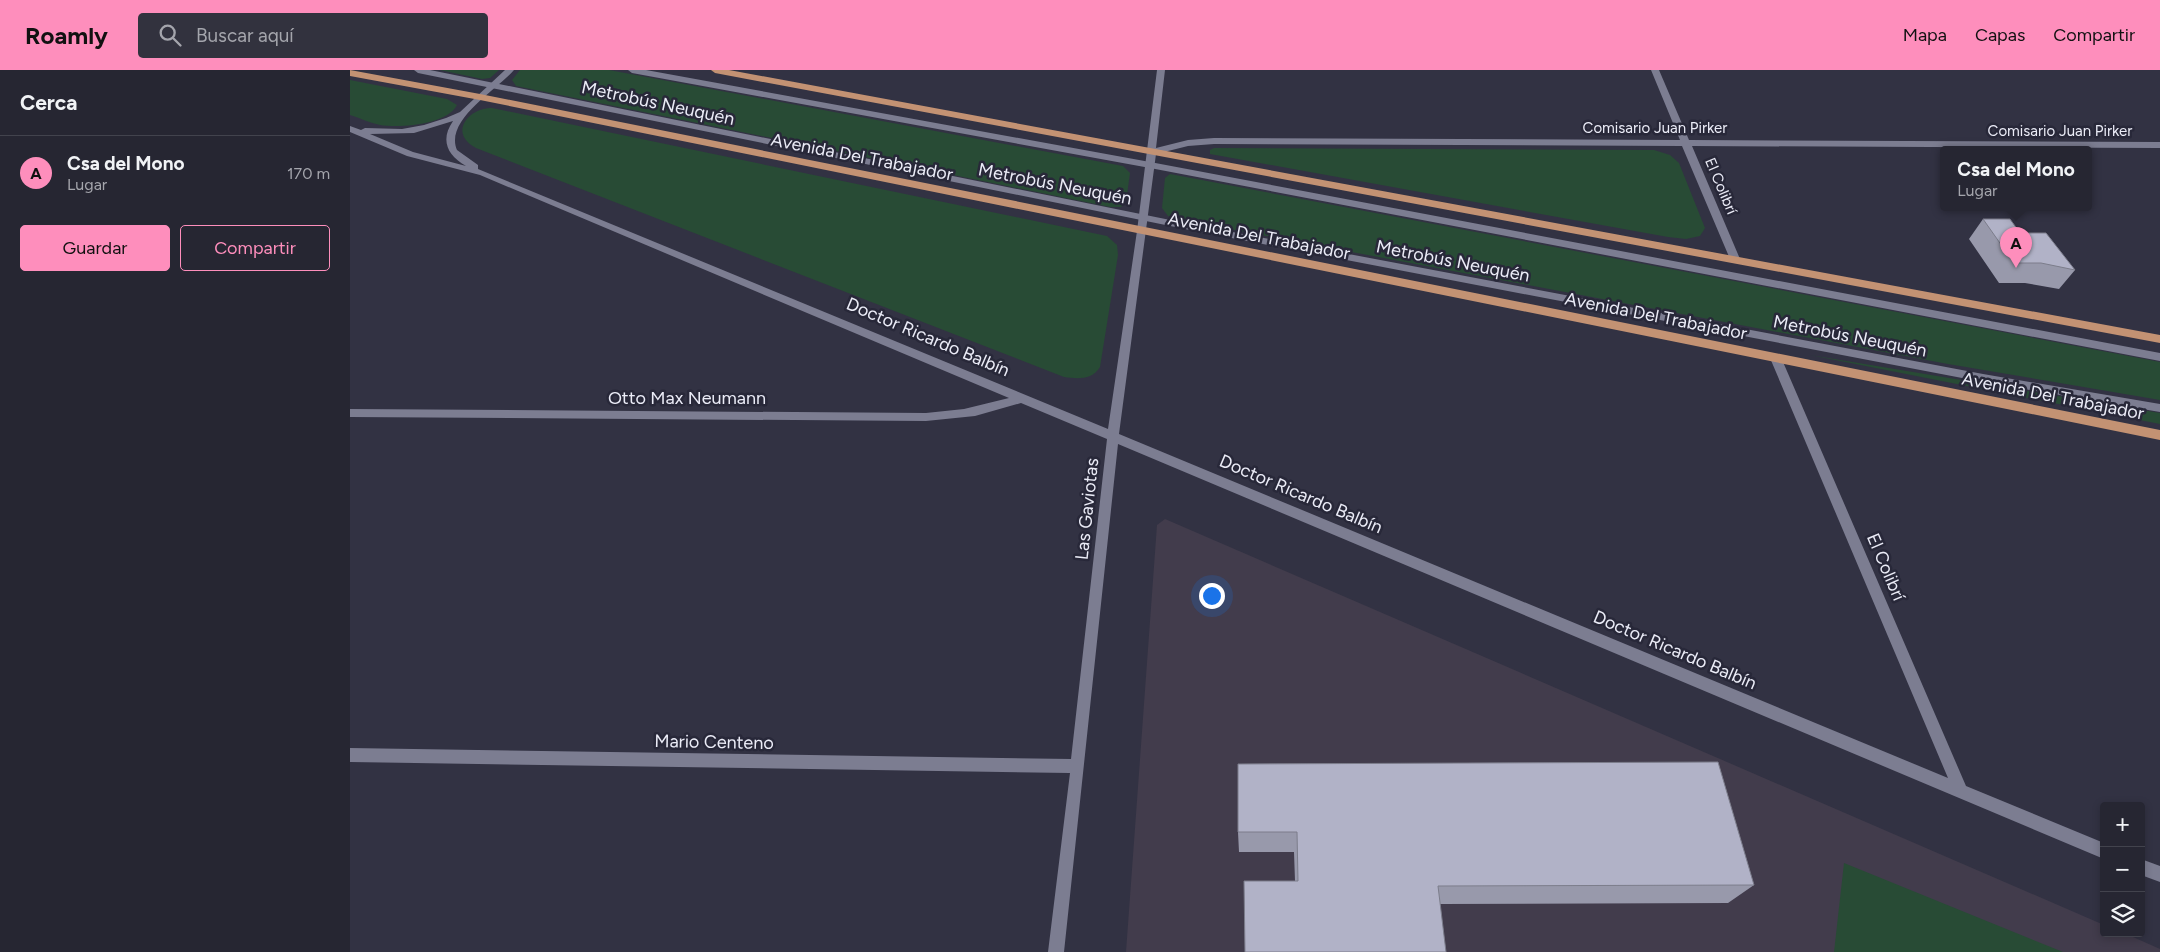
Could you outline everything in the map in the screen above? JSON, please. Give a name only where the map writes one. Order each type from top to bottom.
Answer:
[{"type":"main road","points":[[715,70],[2160,338]]},
{"type":"main road","name":"Avenida Del Trabajador","points":[[350,73],[2160,435]]},
{"type":"street","name":"Metrobús Neuquén","points":[[418,70],[1143,218],[1983,378],[2160,408]]},
{"type":"street","name":"Doctor Ricardo Balbín","points":[[483,173],[460,158],[451,147],[449,140],[453,126],[464,113],[510,70]]},
{"type":"street","name":"Metrobús Neuquén","points":[[632,70],[1150,165],[2160,357]]},
{"type":"street","name":"Las Gaviotas","points":[[1056,952],[1113,437],[1142,231],[1161,70]]},
{"type":"street","name":"El Colibrí","points":[[1655,70],[1735,259]]},
{"type":"street","points":[[350,128],[380,132],[412,131],[442,123],[464,113]]},
{"type":"street","name":"Doctor Ricardo Balbín","points":[[350,128],[410,154],[483,173],[2100,849]]},
{"type":"street","name":"Comisario Juan Pirker","points":[[1151,152],[1188,143],[1214,141],[2160,145]]},
{"type":"street","name":"El Colibrí","points":[[1776,358],[1961,791]]},
{"type":"street","name":"Otto Max Neumann","points":[[350,413],[926,417],[994,409],[1022,398]]},
{"type":"street","name":"Mario Centeno","points":[[350,755],[1078,766]]},
{"type":"street","points":[[2145,868],[2160,874]]},
{"type":"shaded area","points":[[1165,519],[2100,923],[2100,937],[2133,937],[2160,949],[2160,952],[1126,952],[1157,525]]},
{"type":"green space","points":[[440,70],[499,70],[490,78],[482,79]]},
{"type":"green space","points":[[520,70],[609,70],[1123,166],[1130,173],[1126,202],[1121,207],[1110,207],[516,86],[512,80]]},
{"type":"green space","points":[[350,80],[447,99],[457,105],[452,112],[434,121],[399,126],[380,125],[350,115]]},
{"type":"green space","points":[[492,108],[1107,236],[1117,245],[1118,255],[1100,367],[1089,376],[1079,378],[1064,377],[476,148],[468,142],[463,135],[462,129],[465,122],[475,112]]},
{"type":"green space","points":[[1214,148],[1654,150],[1670,155],[1679,163],[1705,228],[1700,236],[1686,239],[1668,237],[1210,154],[1210,150]]},
{"type":"green space","points":[[1170,174],[2160,362],[2160,400],[1948,364],[1176,219],[1168,216],[1162,208],[1165,178]]},
{"type":"green space","points":[[1810,355],[2160,413],[2160,424]]},
{"type":"green space","points":[[1844,863],[2063,952],[1834,952]]},
{"type":"building","points":[[1983,219],[2010,219],[2020,233],[2046,233],[2075,270],[2041,263],[2014,263]]},
{"type":"building","points":[[1718,762],[1754,885],[1438,886],[1446,952],[1245,952],[1244,881],[1298,881],[1297,832],[1238,832],[1238,764]]},
{"type":"place","name":"Csa del Mono","points":[[2016,268]]}]
